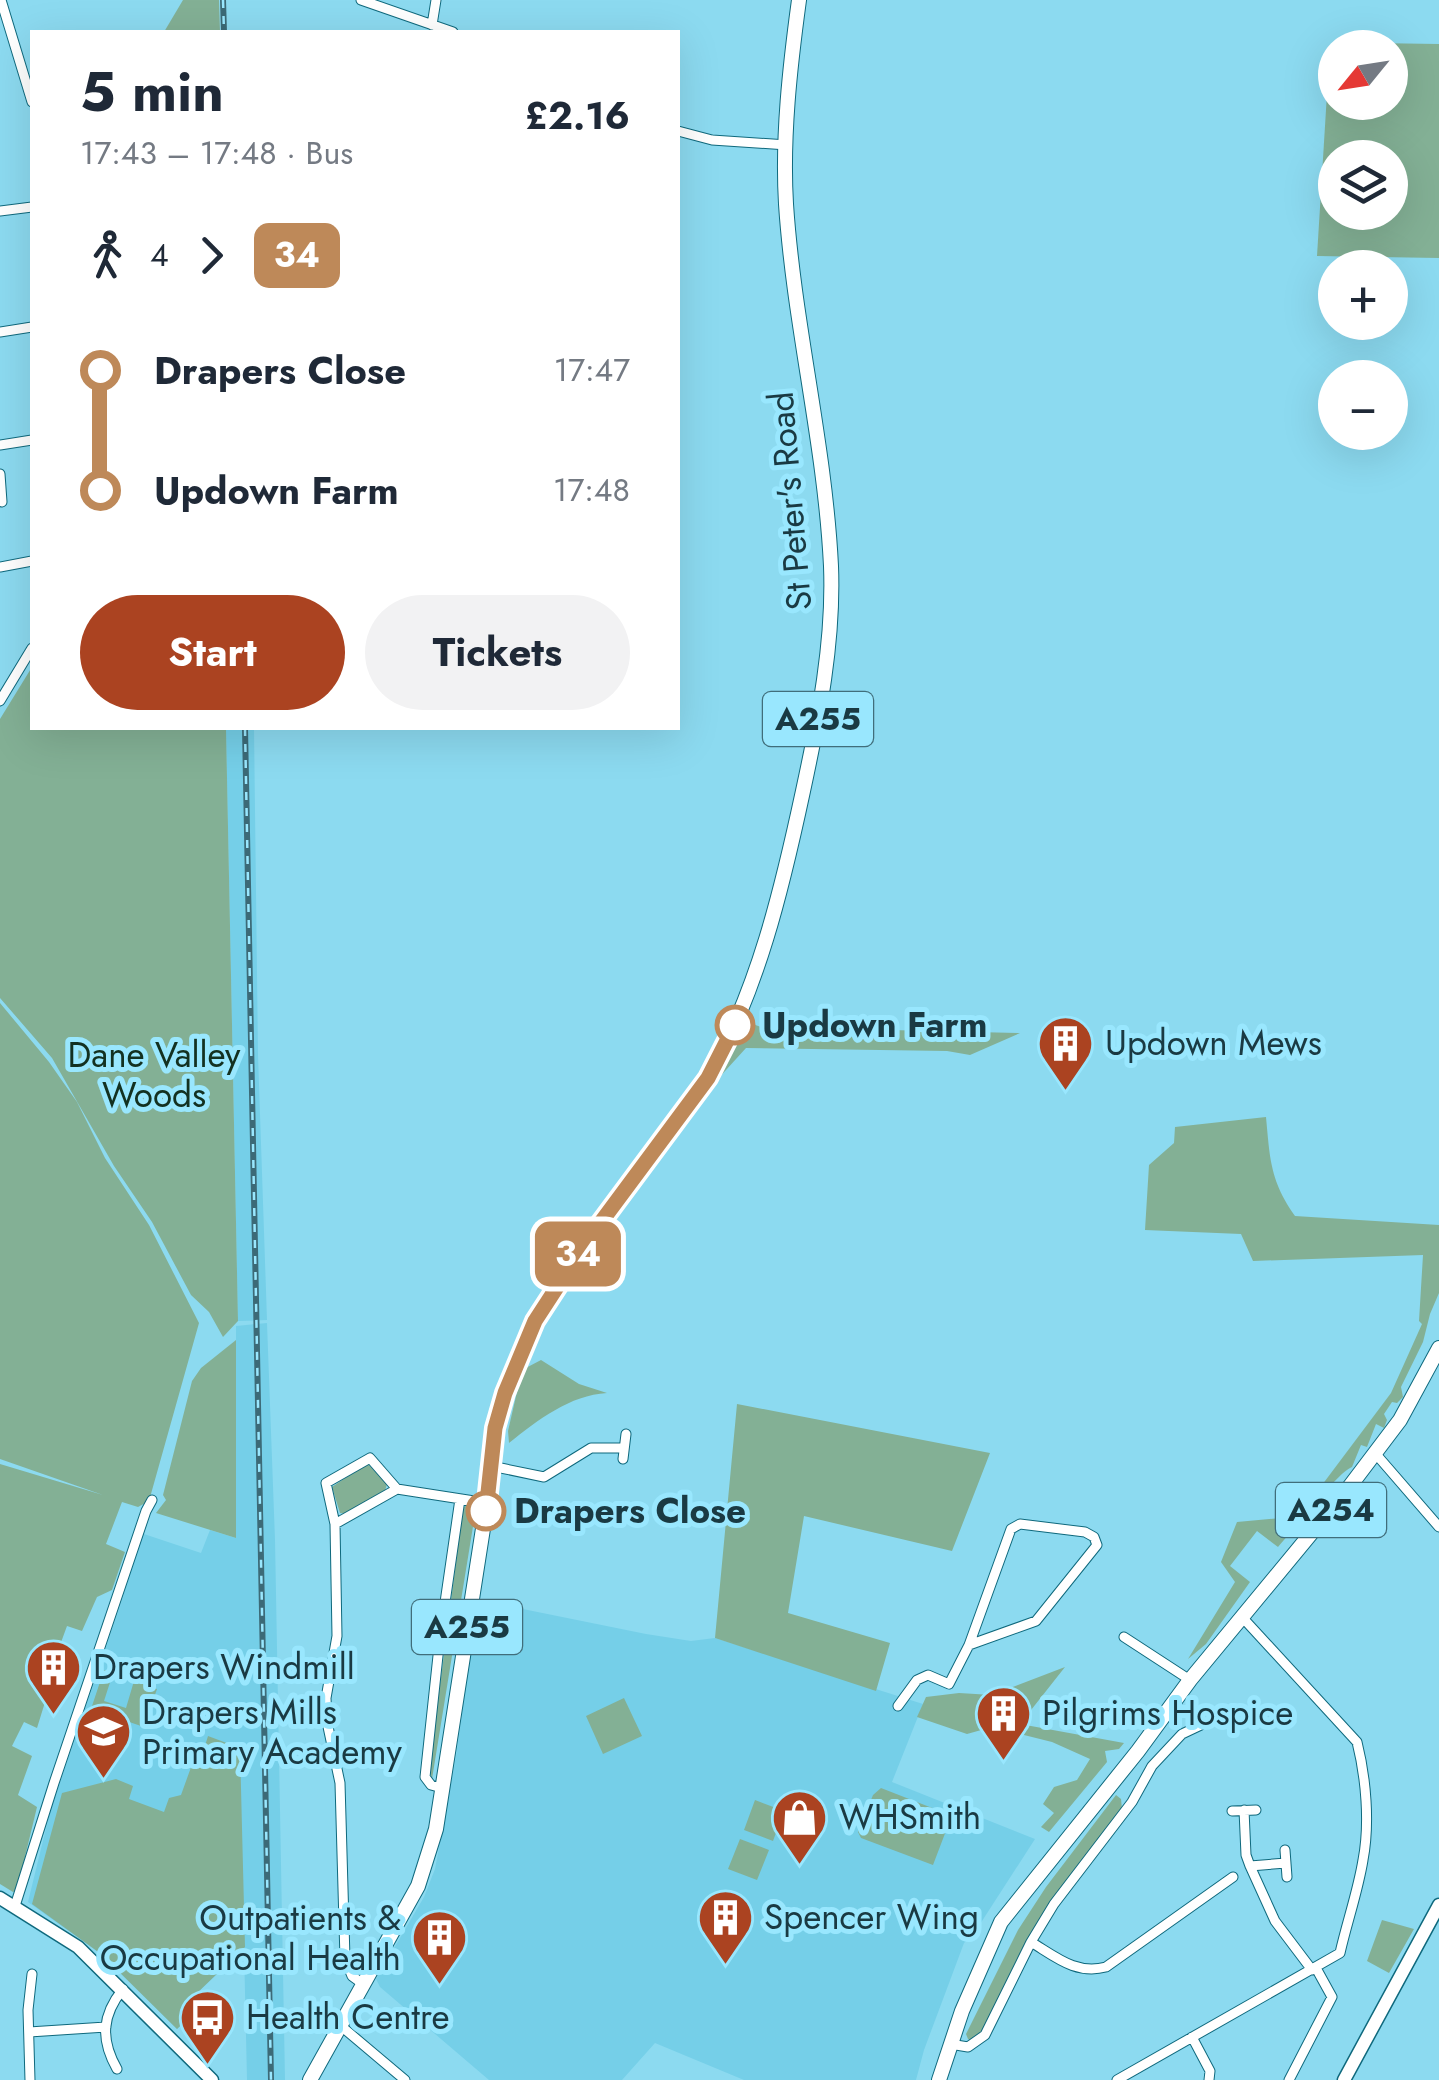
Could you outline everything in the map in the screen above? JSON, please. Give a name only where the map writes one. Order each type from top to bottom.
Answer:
[{"type":"main road","name":"A255","points":[[787,145],[798,0]]},
{"type":"main road","name":"St Peter's Road","points":[[310,2080],[418,1886],[436,1829],[487,1503],[495,1428],[505,1393],[535,1321],[587,1241],[708,1078],[728,1044],[763,950],[801,800],[828,646],[831,569],[821,461],[792,266],[786,203],[787,145]]},
{"type":"main road","name":"A254","points":[[939,2080],[1001,1922],[1190,1680],[1375,1453],[1433,1374],[1439,1348]]},
{"type":"main road","points":[[0,1898],[78,1947],[212,2080]]},
{"type":"main road","points":[[1344,2080],[1439,1905]]},
{"type":"street","points":[[1,0],[30,96]]},
{"type":"street","points":[[361,0],[446,30]]},
{"type":"street","points":[[432,26],[436,0]]},
{"type":"street","points":[[680,132],[712,140],[787,145]]},
{"type":"street","points":[[0,211],[30,207]]},
{"type":"street","points":[[0,332],[30,327]]},
{"type":"street","points":[[0,445],[30,440]]},
{"type":"street","points":[[0,474],[2,502]]},
{"type":"street","points":[[0,567],[30,562]]},
{"type":"street","points":[[0,701],[30,651]]},
{"type":"street","points":[[491,1466],[544,1476],[591,1448],[624,1454],[626,1434]]},
{"type":"street","points":[[1375,1453],[1439,1527]]},
{"type":"street","points":[[363,1984],[352,1976],[345,1959],[340,1784],[326,1722],[336,1636],[336,1524],[326,1490],[330,1479],[370,1458],[397,1489]]},
{"type":"street","points":[[336,1524],[397,1489],[487,1503]]},
{"type":"street","name":"St Peter's Road","points":[[442,1788],[431,1785],[425,1776],[460,1499]]},
{"type":"street","points":[[16,1906],[59,1766],[152,1500]]},
{"type":"street","points":[[898,1706],[917,1680],[928,1675],[949,1684],[969,1645],[1011,1529],[1020,1524],[1085,1532],[1094,1537],[1098,1545],[1036,1622],[969,1645]]},
{"type":"street","points":[[1116,2080],[1340,1952],[1364,1858],[1364,1796],[1357,1742],[1242,1617]]},
{"type":"street","points":[[1124,1637],[1190,1680]]},
{"type":"street","points":[[950,2044],[968,2047],[984,2036],[1054,1904],[1128,1800],[1139,1792],[1152,1766],[1188,1727],[1201,1726]]},
{"type":"street","points":[[1232,1810],[1256,1810]]},
{"type":"street","points":[[1244,1810],[1250,1866],[1276,1921],[1332,1998],[1289,2080]]},
{"type":"street","points":[[1285,1850],[1286,1877]]},
{"type":"street","points":[[1250,1866],[1286,1863]]},
{"type":"street","points":[[1031,1942],[1077,1969],[1086,1972],[1106,1967],[1233,1877]]},
{"type":"street","points":[[30,2080],[32,1974]]},
{"type":"street","points":[[31,1987],[44,1988]]},
{"type":"street","points":[[116,2069],[106,2026],[108,2007],[122,1988]]},
{"type":"street","points":[[29,2032],[106,2026]]},
{"type":"street","points":[[341,2026],[405,2080]]},
{"type":"street","points":[[1192,2037],[1210,2071],[1209,2080]]},
{"type":"shaded area","points":[[226,730],[254,730],[258,1055],[267,1320],[238,1321]]},
{"type":"shaded area","name":"Drapers Mills Primary Academy","points":[[267,1323],[285,2080],[247,2080],[244,1948],[195,1995],[203,2004],[177,2029],[101,1954],[28,1902],[50,1812],[141,1533],[201,1553],[210,1530],[236,1538],[236,1326]]},
{"type":"shaded area","points":[[478,1600],[646,1634],[691,1641],[715,1638],[923,1704],[892,1782],[1035,1839],[964,1943],[916,2080],[744,2080],[655,2043],[622,2080],[489,2080],[380,1987],[376,1979],[424,1897],[435,1869]]},
{"type":"green space","points":[[183,0],[219,0],[220,30],[165,30]]},
{"type":"green space","points":[[1408,44],[1439,44],[1439,258],[1408,257],[1408,250],[1318,250],[1317,256],[1319,230],[1408,230],[1408,140],[1324,140],[1325,120],[1408,120]]},
{"type":"green space","name":"Dane Valley Woods","points":[[30,670],[30,730],[226,730],[238,1321],[223,1337],[209,1312],[191,1295],[152,1222],[114,1166],[52,1058],[0,998],[0,719]]},
{"type":"green space","points":[[0,1003],[77,1102],[105,1158],[149,1225],[199,1323],[149,1501],[138,1507],[122,1502],[106,1544],[125,1552],[112,1590],[97,1597],[82,1631],[67,1626],[41,1697],[46,1699],[37,1728],[24,1722],[12,1746],[32,1756],[18,1795],[37,1807],[17,1890],[13,1892],[0,1884],[0,1464],[103,1495],[0,1459]]},
{"type":"green space","points":[[747,1022],[761,1027],[1020,1033],[970,1055],[947,1051],[746,1048],[716,1081],[711,1076],[739,1024]]},
{"type":"green space","points":[[1266,1117],[1276,1180],[1295,1216],[1439,1225],[1439,1293],[1423,1342],[1401,1387],[1403,1397],[1392,1402],[1384,1414],[1384,1428],[1376,1424],[1367,1447],[1361,1445],[1352,1467],[1278,1547],[1257,1531],[1230,1566],[1250,1582],[1206,1644],[1188,1659],[1235,1582],[1221,1562],[1237,1522],[1281,1518],[1297,1512],[1316,1493],[1391,1393],[1422,1324],[1419,1321],[1423,1255],[1253,1261],[1241,1234],[1145,1230],[1149,1165],[1174,1143],[1175,1127]]},
{"type":"green space","points":[[236,1340],[236,1538],[156,1513],[166,1500],[163,1495],[192,1381],[201,1368]]},
{"type":"green space","points":[[541,1360],[579,1384],[607,1393],[567,1404],[509,1443],[508,1431],[522,1370]]},
{"type":"green space","points":[[737,1404],[990,1453],[952,1551],[804,1516],[788,1613],[890,1643],[876,1691],[715,1638]]},
{"type":"green space","points":[[367,1463],[387,1484],[385,1491],[346,1514],[340,1513],[332,1487]]},
{"type":"green space","points":[[468,1504],[476,1508],[432,1779],[429,1770],[463,1508]]},
{"type":"green space","points":[[1065,1667],[1020,1724],[1124,1743],[1119,1749],[1105,1751],[1107,1762],[1049,1832],[1041,1827],[1054,1813],[1043,1804],[1054,1787],[1077,1780],[1090,1759],[1052,1742],[992,1727],[967,1734],[917,1717],[926,1697],[992,1695]]},
{"type":"green space","points":[[104,1670],[113,1673],[104,1701],[126,1708],[134,1681],[157,1689],[144,1727],[91,1709]]},
{"type":"green space","points":[[624,1698],[642,1736],[603,1754],[586,1716]]},
{"type":"green space","points":[[208,1736],[240,1748],[245,1947],[195,1995],[203,2004],[177,2029],[101,1954],[32,1904],[62,1793],[116,1779],[133,1786],[129,1799],[164,1812],[169,1798],[181,1795],[194,1759],[204,1749]]},
{"type":"green space","points":[[881,1788],[945,1813],[949,1823],[933,1865],[861,1838],[858,1832],[873,1795]]},
{"type":"green space","points":[[1116,1795],[1121,1799],[1122,1809],[1028,1939],[982,2036],[974,2042],[968,2039],[966,2034],[1018,1930]]},
{"type":"green space","points":[[755,1800],[784,1811],[773,1841],[744,1830]]},
{"type":"green space","points":[[740,1839],[769,1850],[757,1880],[728,1869]]},
{"type":"green space","points":[[1382,1920],[1414,1929],[1389,1973],[1367,1961]]},
{"type":"railway","points":[[223,0],[224,30]]},
{"type":"railway","points":[[245,730],[271,2080]]},
{"type":"bus line","name":"34","points":[[486,1511],[495,1428],[535,1321],[587,1241],[708,1078],[735,1025]]},
{"type":"place","name":"Updown Farm","points":[[735,1025]]},
{"type":"place","name":"Updown Mews","points":[[1066,1092]]},
{"type":"place","name":"Drapers Close","points":[[486,1511]]},
{"type":"place","name":"Drapers Windmill","points":[[54,1716]]},
{"type":"place","name":"Pilgrims Hospice","points":[[1003,1762]]},
{"type":"place","name":"Drapers Mills Primary Academy","points":[[103,1781]]},
{"type":"place","name":"WHSmith","points":[[800,1866]]},
{"type":"place","name":"Spencer Wing","points":[[725,1966]]},
{"type":"place","name":"Outpatients & Occupational Health","points":[[440,1987]]},
{"type":"place","name":"Health Centre","points":[[207,2066]]}]
